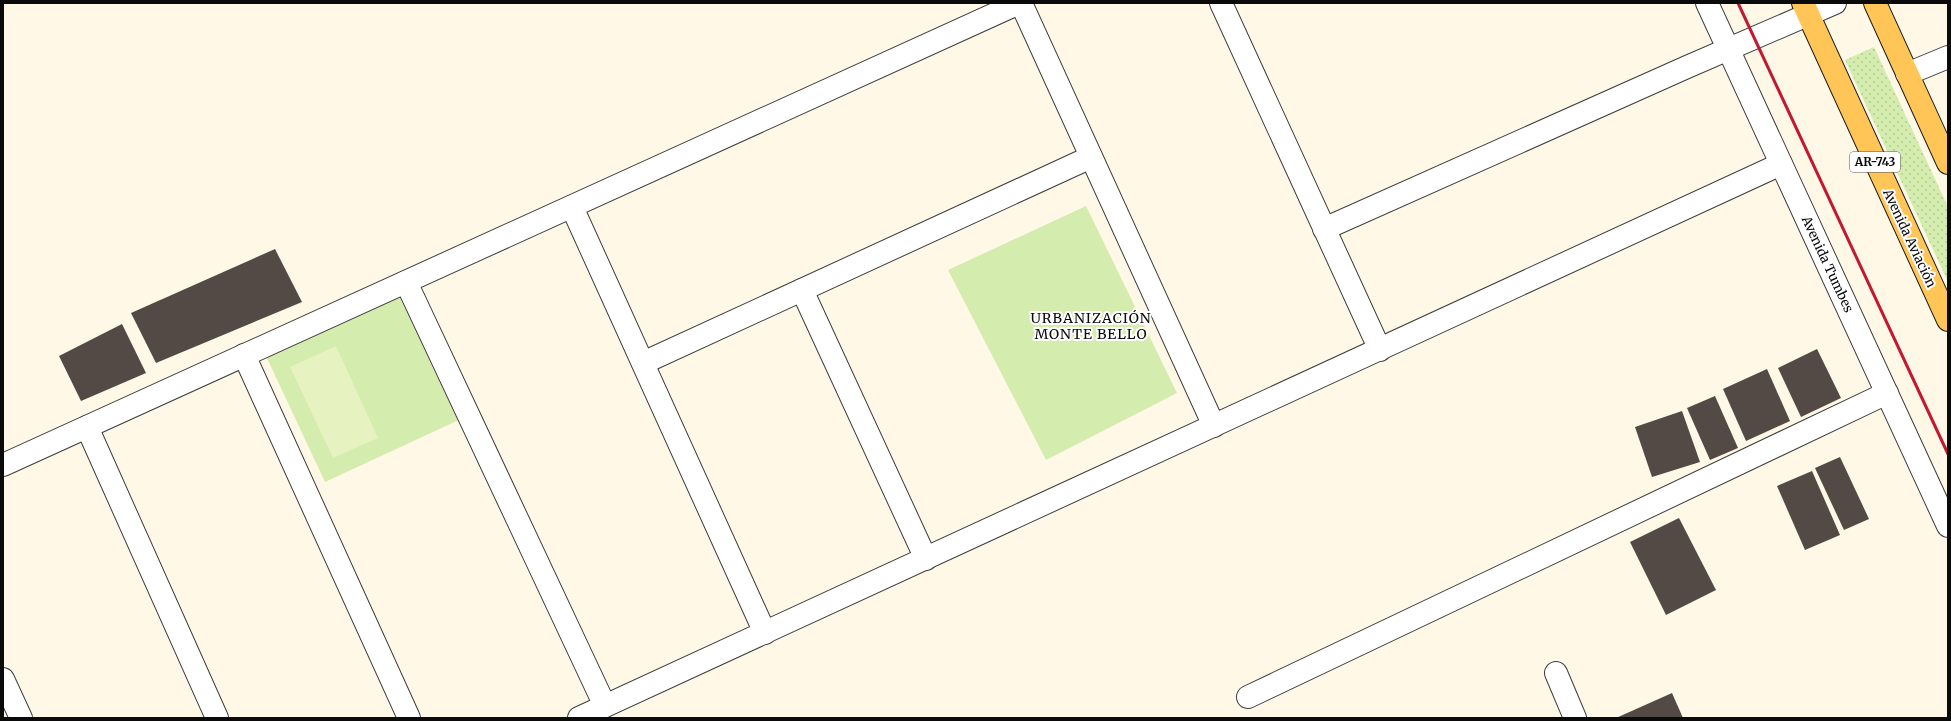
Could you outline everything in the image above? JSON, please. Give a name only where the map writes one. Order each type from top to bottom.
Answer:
[{"type":"main road","points":[[1875,3],[1948,163]]},
{"type":"main road","name":"Avenida Aviación","points":[[1806,9],[1948,320]]},
{"type":"street","points":[[3,465],[1020,3],[1214,426]]},
{"type":"street","points":[[1221,3],[1380,350]]},
{"type":"street","name":"Avenida Tumbes","points":[[1707,3],[1948,526]]},
{"type":"street","points":[[1324,229],[1729,48],[1806,9],[1835,3]]},
{"type":"street","points":[[1907,74],[1948,57]]},
{"type":"street","points":[[643,363],[1091,157]]},
{"type":"street","points":[[579,718],[1782,164]]},
{"type":"street","points":[[572,206],[765,633]]},
{"type":"street","points":[[406,282],[605,706]]},
{"type":"street","points":[[802,290],[926,559]]},
{"type":"street","points":[[244,355],[409,718]]},
{"type":"street","points":[[1248,697],[1887,393]]},
{"type":"street","points":[[87,427],[217,718]]},
{"type":"street","points":[[1556,673],[1575,718]]},
{"type":"street","points":[[3,679],[21,718]]},
{"type":"green space","points":[[1874,47],[1948,207],[1948,282],[1845,60]]},
{"type":"green space","points":[[1086,206],[1177,393],[1046,460],[948,270]]},
{"type":"green space","points":[[403,293],[461,419],[325,482],[266,356]]},
{"type":"green space","points":[[336,346],[378,438],[333,458],[290,367]]},
{"type":"building","points":[[275,249],[302,302],[156,363],[131,313]]},
{"type":"building","points":[[122,324],[146,373],[81,401],[59,356]]},
{"type":"building","points":[[1817,349],[1841,398],[1801,417],[1778,368]]},
{"type":"building","points":[[1767,369],[1790,421],[1746,441],[1723,389]]},
{"type":"building","points":[[1715,396],[1738,448],[1710,460],[1687,408]]},
{"type":"building","points":[[1682,411],[1700,462],[1652,477],[1635,427]]},
{"type":"building","points":[[1840,457],[1869,519],[1844,530],[1815,468]]},
{"type":"building","points":[[1812,471],[1840,535],[1805,550],[1777,486]]},
{"type":"building","points":[[1679,518],[1716,590],[1666,615],[1630,542]]},
{"type":"building","points":[[1672,693],[1683,718],[1616,718]]},
{"type":"railway","points":[[1738,3],[1948,454]]},
{"type":"district","name":"URBANIZACIÓN MONTE BELLO","points":[[1091,326]]}]
